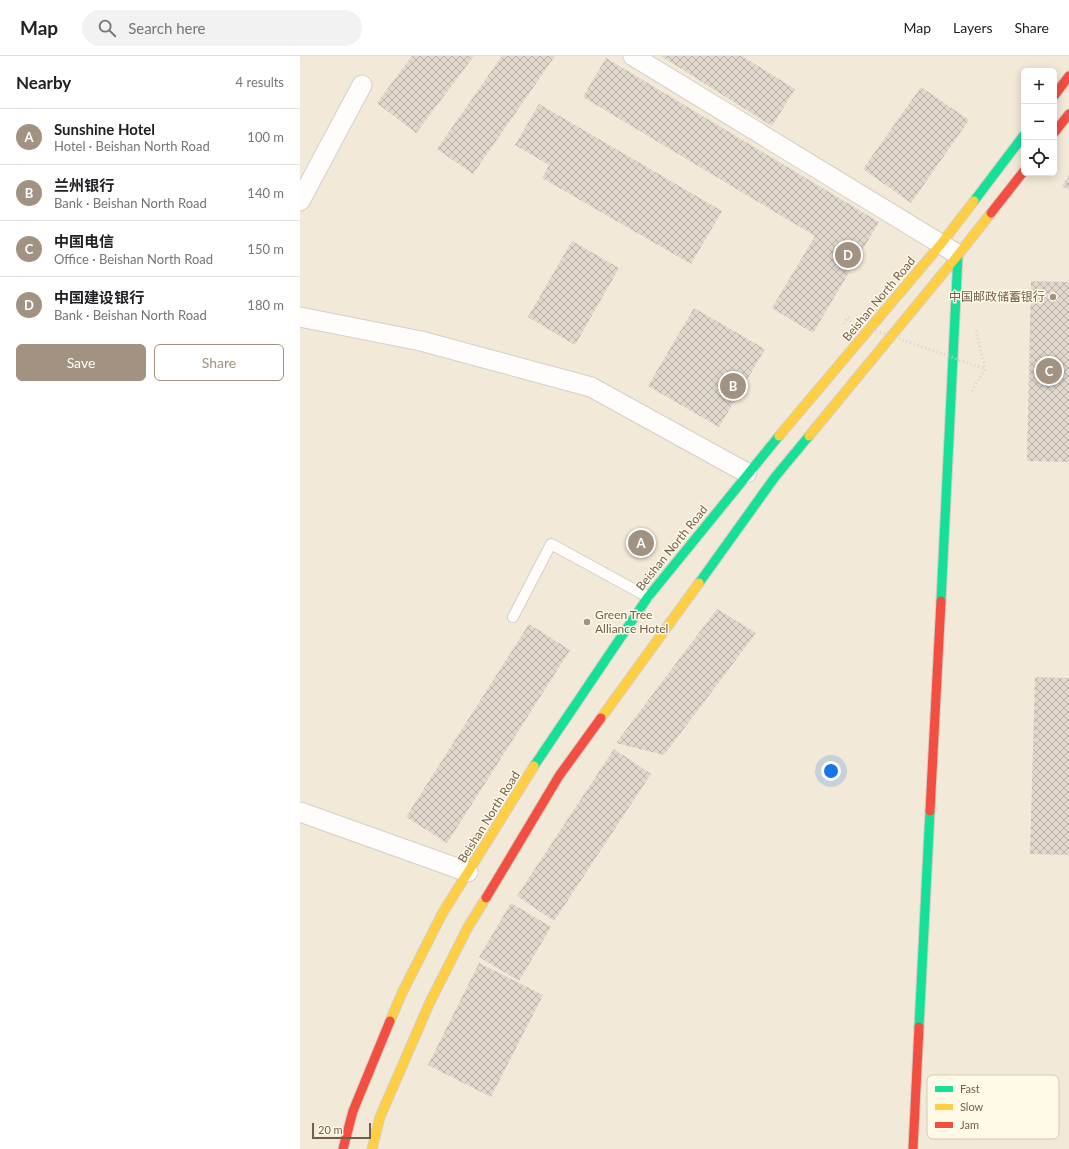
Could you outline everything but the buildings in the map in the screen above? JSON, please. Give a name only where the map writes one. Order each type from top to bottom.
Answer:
[{"type":"main road","points":[[1057,92],[1069,76]]},
{"type":"main road","points":[[1057,129],[1069,114]]},
{"type":"main road","name":"Beishan North Road","points":[[343,1149],[353,1111],[402,993],[442,914],[539,758],[648,597],[748,474],[941,244],[1021,139]]},
{"type":"main road","points":[[372,1149],[380,1116],[430,1002],[464,934],[559,776],[775,477],[958,255],[1021,175]]},
{"type":"main road","points":[[914,1149],[958,255]]},
{"type":"street","points":[[633,56],[958,255]]},
{"type":"street","points":[[300,201],[362,85]]},
{"type":"street","points":[[300,317],[421,341],[591,387],[748,474]]},
{"type":"street","points":[[300,812],[468,872]]},
{"type":"lane","points":[[513,616],[551,544],[648,597]]},
{"type":"path","points":[[846,320],[985,369]]},
{"type":"shaded area","points":[[300,56],[1069,56],[1069,1149],[300,1149]]},
{"type":"traffic: fast","points":[[974,201],[1021,139]]},
{"type":"traffic: fast","points":[[941,601],[958,255]]},
{"type":"traffic: fast","points":[[534,766],[648,597],[779,436]]},
{"type":"traffic: fast","points":[[699,583],[775,477],[809,436]]},
{"type":"traffic: fast","points":[[919,1027],[930,811]]},
{"type":"traffic: slow","points":[[779,436],[941,244],[974,201]]},
{"type":"traffic: slow","points":[[809,436],[991,213]]},
{"type":"traffic: slow","points":[[601,718],[699,583]]},
{"type":"traffic: slow","points":[[390,1021],[402,993],[442,914],[534,766]]},
{"type":"traffic: slow","points":[[372,1149],[380,1117],[430,1002],[468,927],[486,898]]},
{"type":"traffic: jam","points":[[1057,92],[1069,76]]},
{"type":"traffic: jam","points":[[1057,129],[1069,114]]},
{"type":"traffic: jam","points":[[991,213],[1021,175]]},
{"type":"traffic: jam","points":[[930,811],[941,601]]},
{"type":"traffic: jam","points":[[486,898],[559,776],[601,718]]},
{"type":"traffic: jam","points":[[343,1149],[353,1111],[390,1021]]},
{"type":"traffic: jam","points":[[913,1149],[919,1027]]},
{"type":"place","name":"中国建设银行","points":[[848,255]]},
{"type":"place","name":"中国邮政储蓄银行","points":[[1053,297]]},
{"type":"place","name":"中国电信","points":[[1049,371]]},
{"type":"place","name":"兰州银行","points":[[733,386]]},
{"type":"place","name":"Sunshine Hotel","points":[[641,543]]},
{"type":"place","name":"Green Tree Alliance Hotel","points":[[587,622]]}]
